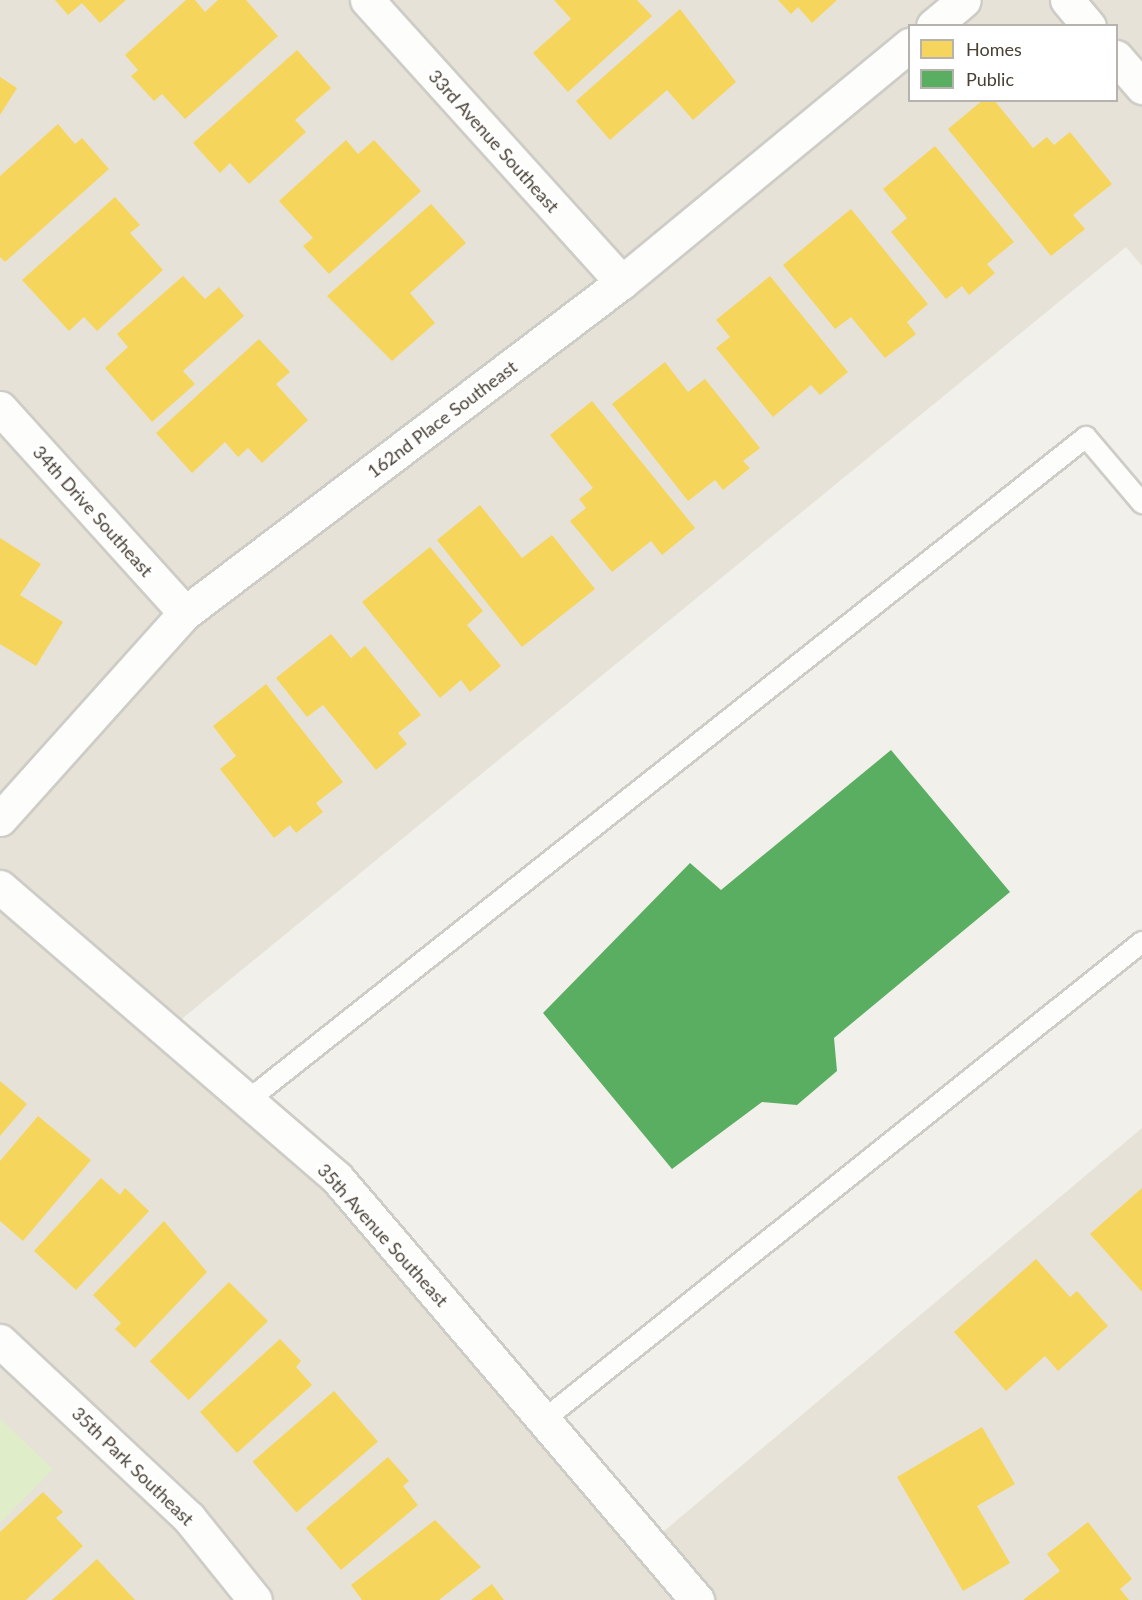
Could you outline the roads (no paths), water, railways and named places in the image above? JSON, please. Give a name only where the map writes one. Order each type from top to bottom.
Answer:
[{"type":"street","name":"33rd Avenue Southeast","points":[[367,0],[622,282]]},
{"type":"street","points":[[935,24],[964,0]]},
{"type":"street","points":[[1067,0],[1087,24]]},
{"type":"street","name":"162nd Place Southeast","points":[[0,819],[185,613],[622,282],[908,46]]},
{"type":"street","points":[[1118,59],[1142,87]]},
{"type":"street","name":"34th Drive Southeast","points":[[0,408],[185,613]]},
{"type":"street","name":"35th Avenue Southeast","points":[[0,887],[337,1178],[546,1418],[697,1600]]},
{"type":"street","name":"35th Park Southeast","points":[[0,1341],[189,1518],[255,1600]]},
{"type":"lane","points":[[247,1101],[1086,437],[1142,502]]},
{"type":"lane","points":[[546,1418],[1142,942]]}]
